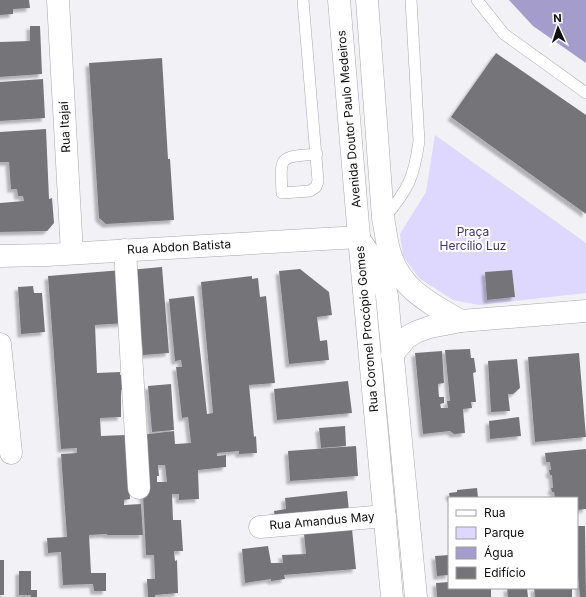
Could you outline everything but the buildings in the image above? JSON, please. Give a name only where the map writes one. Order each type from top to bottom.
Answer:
[{"type":"main road","name":"Rua Itajaí","points":[[58,0],[72,254]]},
{"type":"main road","name":"Avenida Doutor Paulo Medeiros","points":[[339,0],[359,237]]},
{"type":"main road","points":[[367,0],[384,218],[391,258],[406,284],[427,301],[461,321]]},
{"type":"main road","points":[[359,237],[368,233],[384,218]]},
{"type":"main road","name":"Rua Abdon Batista","points":[[0,256],[72,254],[359,237]]},
{"type":"main road","name":"Rua Coronel Procópio Gomes","points":[[359,237],[384,281],[387,296],[416,597]]},
{"type":"main road","name":"Rua Coronel Procópio Gomes","points":[[359,237],[392,597]]},
{"type":"main road","points":[[125,250],[139,488]]},
{"type":"main road","points":[[392,354],[406,338],[416,332],[430,327],[461,321],[586,311]]},
{"type":"main road","points":[[0,344],[10,453]]},
{"type":"main road","name":"Rua Amandus May","points":[[260,527],[385,516]]},
{"type":"lane","points":[[303,0],[316,154]]},
{"type":"lane","points":[[384,218],[409,184],[416,163],[419,141],[411,0]]},
{"type":"lane","points":[[478,0],[504,34],[586,93]]},
{"type":"green space","name":"Praça Hercílio Luz","points":[[435,135],[586,243],[586,293],[479,305],[453,300],[419,278],[403,256],[400,234],[426,192]]},
{"type":"water","points":[[509,0],[586,0],[586,63],[533,26]]}]
